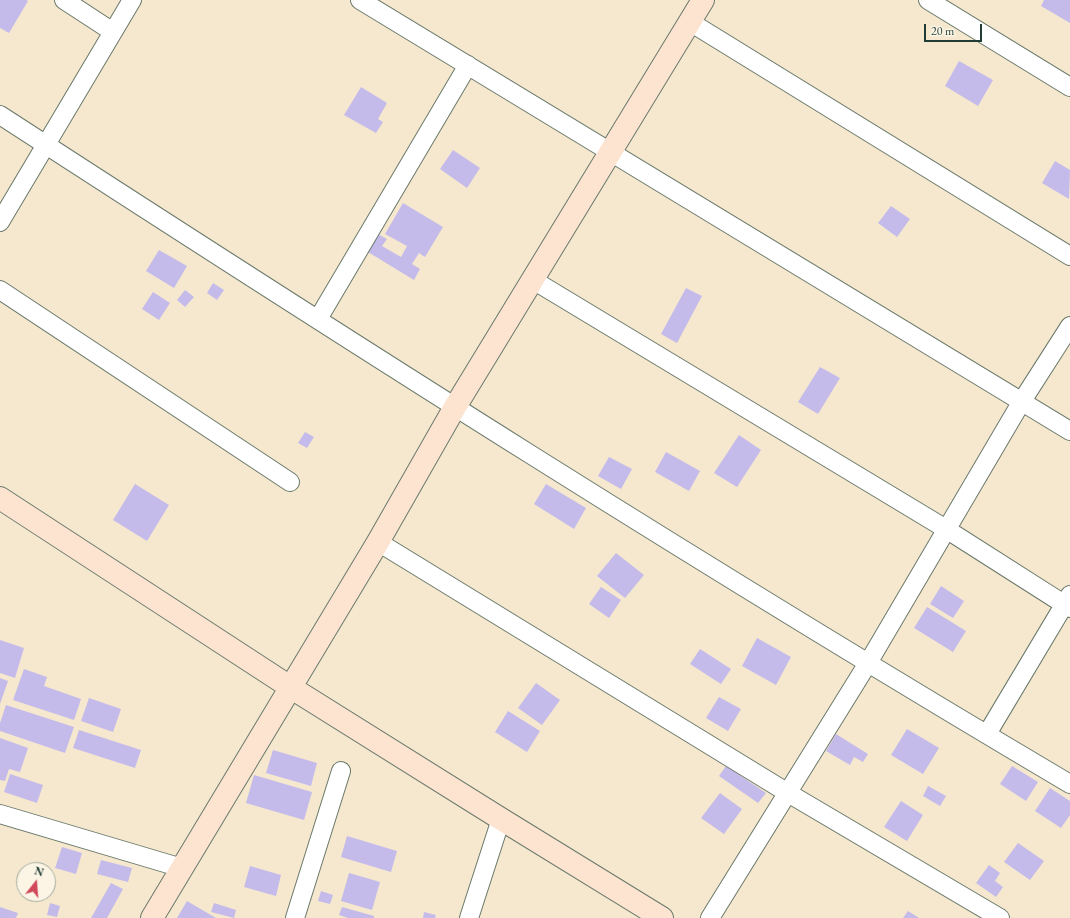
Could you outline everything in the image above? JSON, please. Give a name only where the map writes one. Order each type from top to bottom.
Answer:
[{"type":"street","points":[[64,0],[114,32]]},
{"type":"street","points":[[0,222],[132,0]]},
{"type":"street","points":[[360,0],[1070,431]]},
{"type":"street","points":[[152,918],[378,542],[455,407],[703,0]]},
{"type":"street","points":[[928,0],[1070,87]]},
{"type":"street","points":[[690,22],[1070,256]]},
{"type":"street","points":[[318,319],[468,65]]},
{"type":"street","points":[[0,115],[455,407],[868,663],[1070,784]]},
{"type":"street","points":[[533,280],[1068,603],[987,734]]},
{"type":"street","points":[[0,290],[290,482]]},
{"type":"street","points":[[710,918],[868,663],[1022,401],[1070,326]]},
{"type":"street","points":[[0,498],[290,687],[501,820],[662,918]]},
{"type":"street","points":[[378,542],[788,794],[1000,918]]},
{"type":"street","points":[[295,918],[340,771]]},
{"type":"street","points":[[0,814],[182,868]]},
{"type":"street","points":[[469,918],[501,820]]},
{"type":"building","points":[[0,0],[28,1],[9,33],[0,28]]},
{"type":"building","points":[[1044,0],[1070,0],[1070,23],[1041,6]]},
{"type":"building","points":[[959,61],[993,80],[978,106],[945,86]]},
{"type":"building","points":[[361,87],[387,103],[378,119],[383,122],[376,133],[344,115]]},
{"type":"building","points":[[453,150],[480,168],[467,188],[440,169]]},
{"type":"building","points":[[1055,161],[1070,170],[1069,199],[1042,183]]},
{"type":"building","points":[[403,203],[443,227],[425,257],[419,253],[412,264],[420,269],[414,280],[363,249],[374,232],[387,239],[382,246],[401,257],[407,246],[385,234]]},
{"type":"building","points":[[891,206],[910,219],[897,237],[878,223]]},
{"type":"building","points":[[159,250],[187,266],[174,288],[146,271]]},
{"type":"building","points":[[213,283],[224,290],[217,300],[207,293]]},
{"type":"building","points":[[686,288],[702,296],[677,343],[661,334]]},
{"type":"building","points":[[185,290],[194,297],[185,307],[177,300]]},
{"type":"building","points":[[153,292],[170,303],[159,320],[142,309]]},
{"type":"building","points":[[820,367],[840,378],[818,414],[798,402]]},
{"type":"building","points":[[305,432],[314,437],[307,448],[298,443]]},
{"type":"building","points":[[739,435],[761,450],[737,487],[714,473]]},
{"type":"building","points":[[666,452],[700,471],[689,491],[655,472]]},
{"type":"building","points":[[609,457],[632,469],[621,489],[598,476]]},
{"type":"building","points":[[135,484],[169,505],[147,541],[113,520]]},
{"type":"building","points":[[546,484],[586,508],[574,529],[534,504]]},
{"type":"building","points":[[616,553],[644,575],[625,598],[597,576]]},
{"type":"building","points":[[941,586],[964,601],[953,618],[930,604]]},
{"type":"building","points":[[601,587],[621,600],[609,618],[589,604]]},
{"type":"building","points":[[927,607],[966,631],[953,652],[914,628]]},
{"type":"building","points":[[757,638],[791,657],[776,685],[742,666]]},
{"type":"building","points":[[0,640],[24,648],[15,678],[0,673]]},
{"type":"building","points":[[700,649],[731,669],[721,684],[690,664]]},
{"type":"building","points":[[24,669],[47,677],[44,686],[81,699],[74,720],[13,700]]},
{"type":"building","points":[[0,678],[8,681],[0,704]]},
{"type":"building","points":[[536,683],[560,700],[542,725],[518,708]]},
{"type":"building","points":[[719,697],[741,709],[728,731],[706,718]]},
{"type":"building","points":[[89,698],[121,709],[113,732],[81,721]]},
{"type":"building","points":[[6,705],[74,727],[65,753],[0,731],[0,723]]},
{"type":"building","points":[[508,711],[540,731],[527,752],[495,732]]},
{"type":"building","points":[[907,729],[939,748],[923,774],[891,755]]},
{"type":"building","points":[[79,730],[141,750],[135,768],[73,748]]},
{"type":"building","points":[[836,734],[868,754],[863,762],[854,757],[850,765],[826,751]]},
{"type":"building","points":[[0,738],[28,748],[20,772],[9,769],[5,781],[0,780]]},
{"type":"building","points":[[273,750],[317,763],[311,786],[266,773]]},
{"type":"building","points":[[726,766],[766,793],[758,803],[719,776]]},
{"type":"building","points":[[1012,766],[1038,782],[1026,801],[1000,784]]},
{"type":"building","points":[[10,774],[43,785],[37,803],[4,792]]},
{"type":"building","points":[[254,775],[312,792],[304,820],[246,803]]},
{"type":"building","points":[[928,786],[946,796],[940,806],[923,796]]},
{"type":"building","points":[[1050,788],[1070,801],[1070,815],[1061,828],[1035,811]]},
{"type":"building","points":[[720,793],[742,809],[724,834],[701,818]]},
{"type":"building","points":[[901,801],[923,815],[907,841],[884,827]]},
{"type":"building","points":[[347,836],[397,851],[391,872],[341,857]]},
{"type":"building","points":[[1018,843],[1044,861],[1030,880],[1004,862]]},
{"type":"building","points":[[62,847],[82,853],[76,874],[56,868]]},
{"type":"building","points":[[101,860],[132,868],[128,882],[97,874]]},
{"type":"building","points":[[989,865],[1000,873],[995,881],[1003,887],[996,897],[976,883]]},
{"type":"building","points":[[250,866],[281,875],[276,896],[244,887]]},
{"type":"building","points":[[349,873],[380,882],[372,910],[341,901]]},
{"type":"building","points":[[111,883],[123,889],[107,918],[91,918]]},
{"type":"building","points":[[321,891],[333,895],[330,904],[318,901]]},
{"type":"building","points":[[187,901],[216,918],[177,918]]},
{"type":"building","points":[[50,903],[60,906],[57,917],[47,915]]},
{"type":"building","points":[[214,903],[236,910],[234,918],[211,912]]},
{"type":"building","points":[[0,907],[18,913],[16,918],[0,918]]},
{"type":"building","points":[[342,907],[374,916],[374,918],[348,918],[339,915]]},
{"type":"building","points":[[908,911],[919,918],[903,918]]},
{"type":"building","points":[[424,912],[436,915],[435,918],[423,918]]}]
